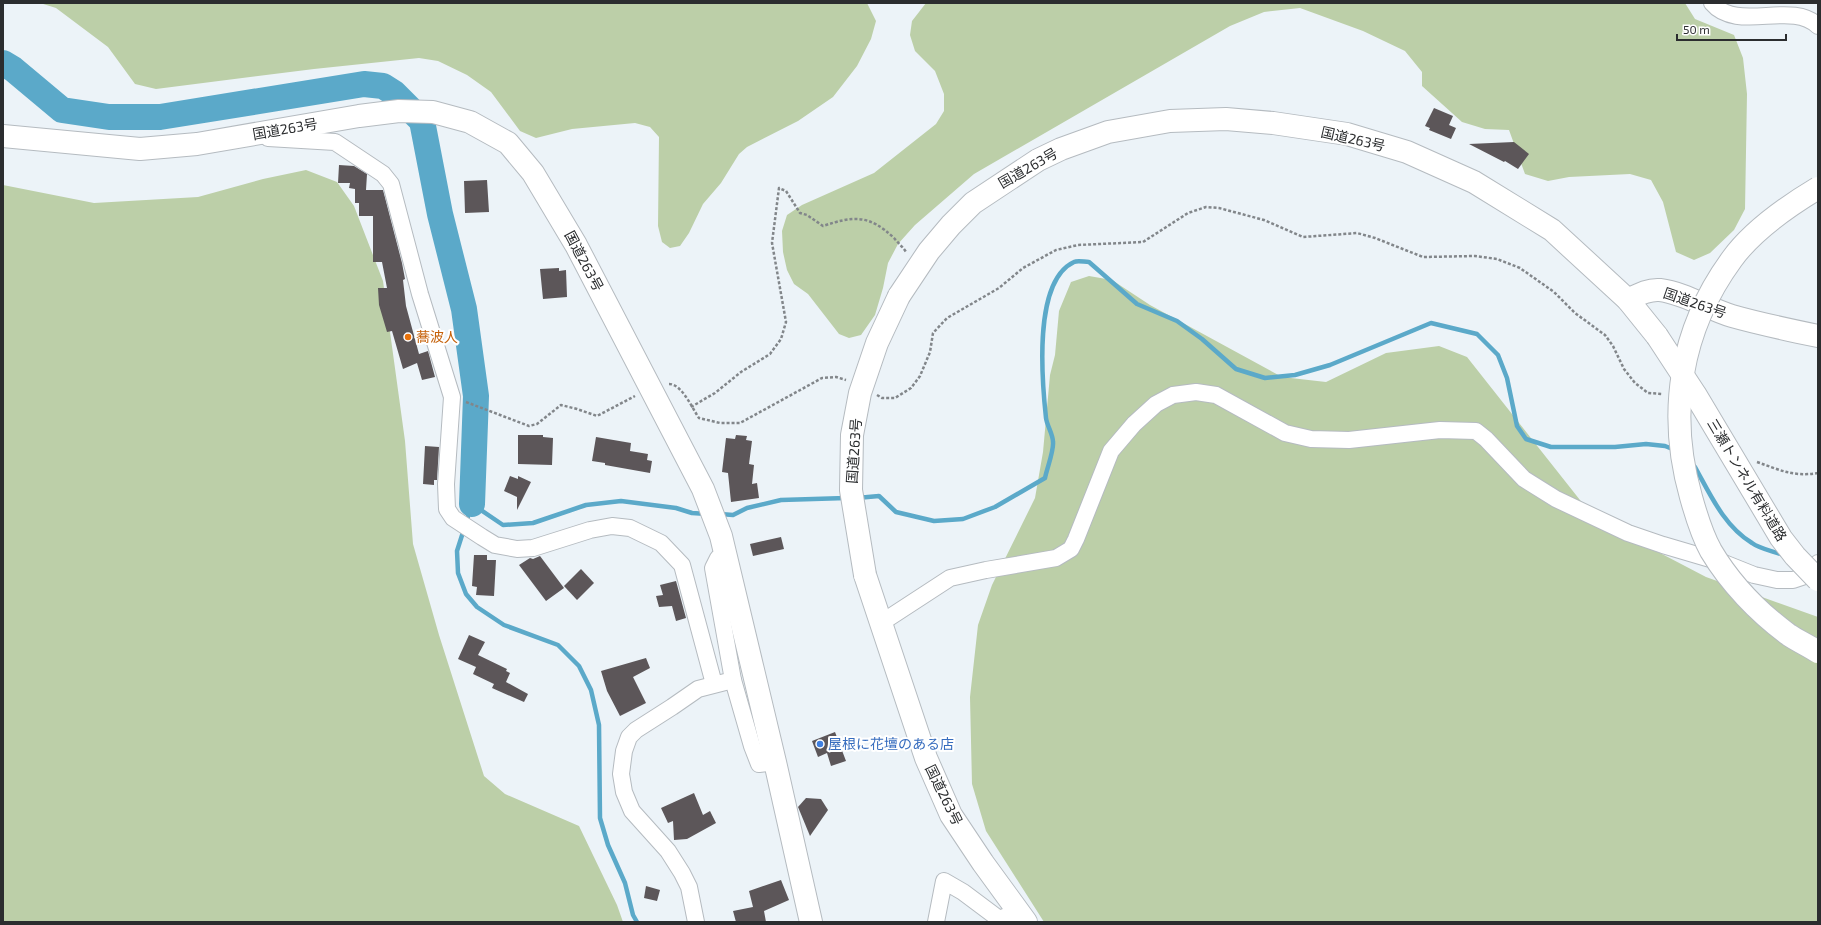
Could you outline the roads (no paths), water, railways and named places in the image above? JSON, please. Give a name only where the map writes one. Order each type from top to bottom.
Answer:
[{"type":"highway","name":"国道263号","points":[[3,136],[140,149],[197,144],[359,116],[399,111],[433,112],[470,122],[508,143],[533,173],[576,245],[703,489],[724,546],[811,922]]},
{"type":"highway","name":"国道263号","points":[[1021,915],[983,863],[951,815],[926,758],[865,575],[851,490],[852,435],[860,393],[877,343],[899,296],[914,272],[946,230],[973,203],[1038,160],[1080,141],[1108,132],[1170,121],[1226,119],[1273,123],[1347,134],[1407,152],[1474,182],[1552,230],[1628,300],[1643,292],[1659,290],[1677,294],[1731,316],[1818,336]]},
{"type":"highway","points":[[1818,188],[1793,203],[1758,231],[1732,258],[1707,299],[1689,343],[1680,391],[1679,435],[1686,479],[1697,518],[1711,551],[1730,578],[1755,606],[1790,635],[1818,652]]},
{"type":"highway","name":"三瀬トンネル有料道路","points":[[1628,300],[1657,336],[1695,394],[1734,458],[1760,506],[1781,538],[1795,556],[1818,580]]},
{"type":"street","points":[[1712,3],[1729,13],[1746,15],[1764,11],[1792,10],[1805,14],[1818,26]]},
{"type":"street","points":[[245,136],[336,142],[383,174],[391,184],[420,294],[452,397],[446,484],[447,509],[453,518],[495,544],[517,548],[533,548],[590,530],[612,526],[630,528],[661,543],[682,565],[714,684]]},
{"type":"street","points":[[881,623],[950,578],[1056,558],[1070,549],[1076,539],[1111,451],[1134,424],[1156,404],[1173,395],[1196,392],[1216,395],[1285,433],[1311,439],[1349,440],[1440,430],[1476,431],[1486,439],[1524,479],[1556,499],[1628,533],[1754,575],[1777,580],[1793,580],[1805,576],[1818,563]]},
{"type":"street","points":[[724,546],[714,568],[733,680],[752,746],[759,764],[775,762]]},
{"type":"street","points":[[696,922],[689,887],[668,852],[632,811],[624,792],[621,774],[624,751],[629,737],[636,730],[698,688],[733,680]]},
{"type":"street","points":[[936,922],[944,881],[963,892],[999,919],[1007,916],[1021,915]]},
{"type":"waterway","points":[[3,63],[13,69],[62,110],[109,117],[160,117],[364,84],[383,86],[394,93],[422,121],[440,214],[464,309],[476,396],[472,504]]},
{"type":"waterway","points":[[857,498],[879,496],[896,512],[934,521],[963,519],[995,507],[1045,478],[1053,446],[1053,439],[1046,418],[1043,381],[1043,333],[1046,310],[1052,289],[1061,273],[1077,261],[1089,262],[1137,304],[1177,321],[1202,339],[1236,369],[1265,378],[1295,375],[1330,365],[1431,323],[1477,334],[1498,355],[1507,378],[1517,426],[1526,439],[1551,447],[1615,447],[1646,444],[1665,446],[1675,450]]},
{"type":"waterway","points":[[1692,464],[1719,509],[1733,528],[1755,545],[1783,555]]},
{"type":"waterway","points":[[720,514],[733,515],[747,508],[781,500],[846,498]]},
{"type":"waterway","points":[[637,922],[633,915],[625,883],[608,845],[600,818],[599,725],[591,690],[579,666],[558,645],[504,625],[477,607],[466,594],[458,573],[457,551],[472,504],[503,525],[533,523],[586,505],[621,501],[676,508],[692,513],[707,514]]},
{"type":"place","name":"蕎波人","points":[[408,337]]},
{"type":"place","name":"屋根に花壇のある店","points":[[820,744]]}]
